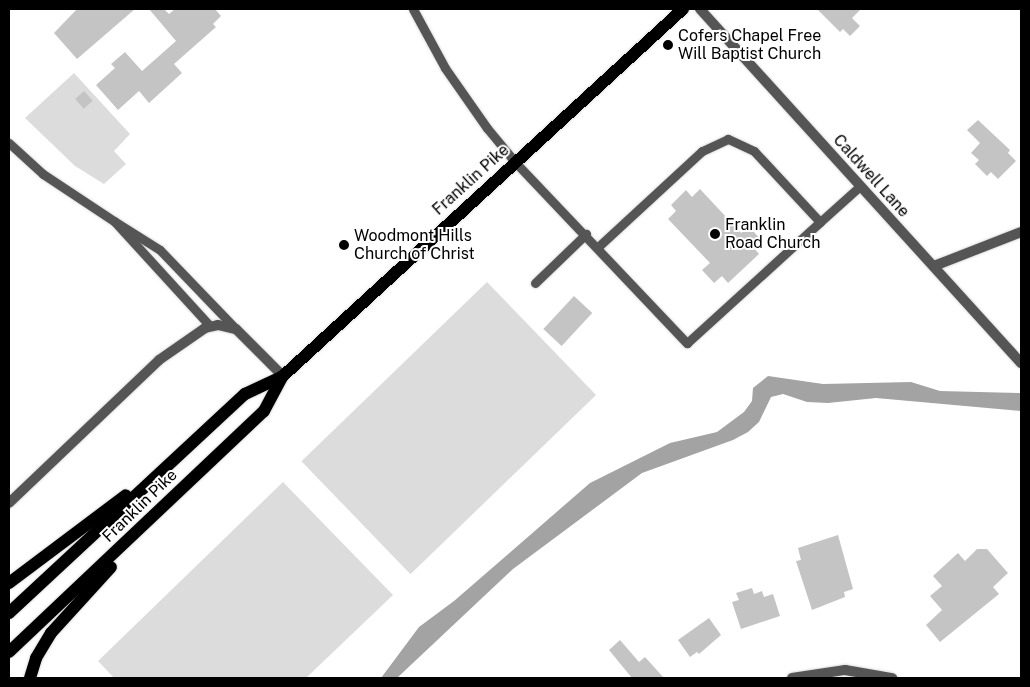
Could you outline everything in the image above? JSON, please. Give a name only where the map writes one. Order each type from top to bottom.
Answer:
[{"type":"main road","name":"Franklin Pike","points":[[9,613],[245,394],[283,376],[683,9]]},
{"type":"main road","name":"Franklin Pike","points":[[9,652],[264,410],[283,376]]},
{"type":"main road","points":[[9,583],[66,538],[165,468]]},
{"type":"main road","points":[[30,678],[36,658],[51,633],[183,488]]},
{"type":"street","name":"Caldwell Lane","points":[[700,9],[859,187],[934,266],[1021,363]]},
{"type":"street","points":[[934,266],[1021,232]]},
{"type":"street","points":[[9,503],[159,360],[210,326],[236,329],[283,376]]},
{"type":"street","points":[[792,678],[844,670],[892,678]]},
{"type":"lane","points":[[413,9],[445,68],[515,162],[586,234],[687,343],[859,187]]},
{"type":"lane","points":[[598,247],[702,151],[728,139],[754,151],[820,222]]},
{"type":"lane","points":[[9,144],[43,174],[114,222],[160,250],[236,329]]},
{"type":"lane","points":[[114,222],[210,326]]},
{"type":"lane","points":[[535,283],[586,234]]},
{"type":"shaded area","points":[[74,73],[130,134],[114,151],[126,164],[104,184],[75,166],[25,118]]},
{"type":"shaded area","points":[[487,282],[596,395],[410,574],[301,461]]},
{"type":"shaded area","points":[[768,376],[823,384],[911,382],[940,391],[1021,393],[1021,411],[876,398],[828,403],[807,402],[783,394],[771,397],[759,422],[748,432],[733,440],[642,473],[513,569],[397,678],[381,678],[419,627],[454,601],[590,483],[670,443],[717,432],[744,412],[752,401],[753,388]]},
{"type":"shaded area","points":[[283,482],[393,595],[306,678],[114,678],[98,661]]},
{"type":"building","points":[[77,9],[135,9],[77,59],[54,33]]},
{"type":"building","points":[[149,9],[164,9],[169,14],[175,9],[215,9],[221,16],[213,24],[216,27],[174,64],[182,73],[149,103],[139,91],[118,110],[96,85],[115,68],[111,64],[125,52],[142,71],[176,41]]},
{"type":"building","points":[[817,9],[861,9],[852,18],[860,26],[850,36],[843,29],[840,32]]},
{"type":"building","points":[[84,91],[93,101],[84,109],[75,99]]},
{"type":"building","points":[[978,120],[1010,150],[1008,153],[1016,161],[998,179],[991,172],[987,176],[975,164],[979,160],[971,153],[980,143],[967,130]]},
{"type":"building","points":[[700,189],[741,233],[749,226],[760,239],[752,246],[759,254],[728,283],[722,276],[714,283],[702,270],[710,263],[668,219],[676,211],[671,205],[686,190],[692,197]]},
{"type":"building","points":[[574,296],[592,313],[562,346],[543,329]]},
{"type":"building","points":[[838,535],[853,589],[844,592],[845,597],[812,610],[796,561],[801,560],[798,548]]},
{"type":"building","points":[[977,549],[987,549],[1008,573],[993,587],[999,594],[940,642],[926,625],[942,610],[930,596],[942,586],[933,576],[958,553],[965,561]]},
{"type":"building","points":[[752,588],[754,594],[762,591],[764,597],[773,594],[780,616],[741,629],[732,602],[739,600],[736,593]]},
{"type":"building","points":[[709,618],[721,635],[699,654],[697,652],[690,657],[678,640]]},
{"type":"building","points":[[620,640],[639,662],[645,657],[664,678],[632,678],[609,650]]},
{"type":"place","name":"Cofers Chapel Free Will Baptist Church","points":[[668,45]]},
{"type":"place","name":"Franklin Road Church","points":[[715,234]]},
{"type":"place","name":"Woodmont Hills Church of Christ","points":[[344,245]]}]
